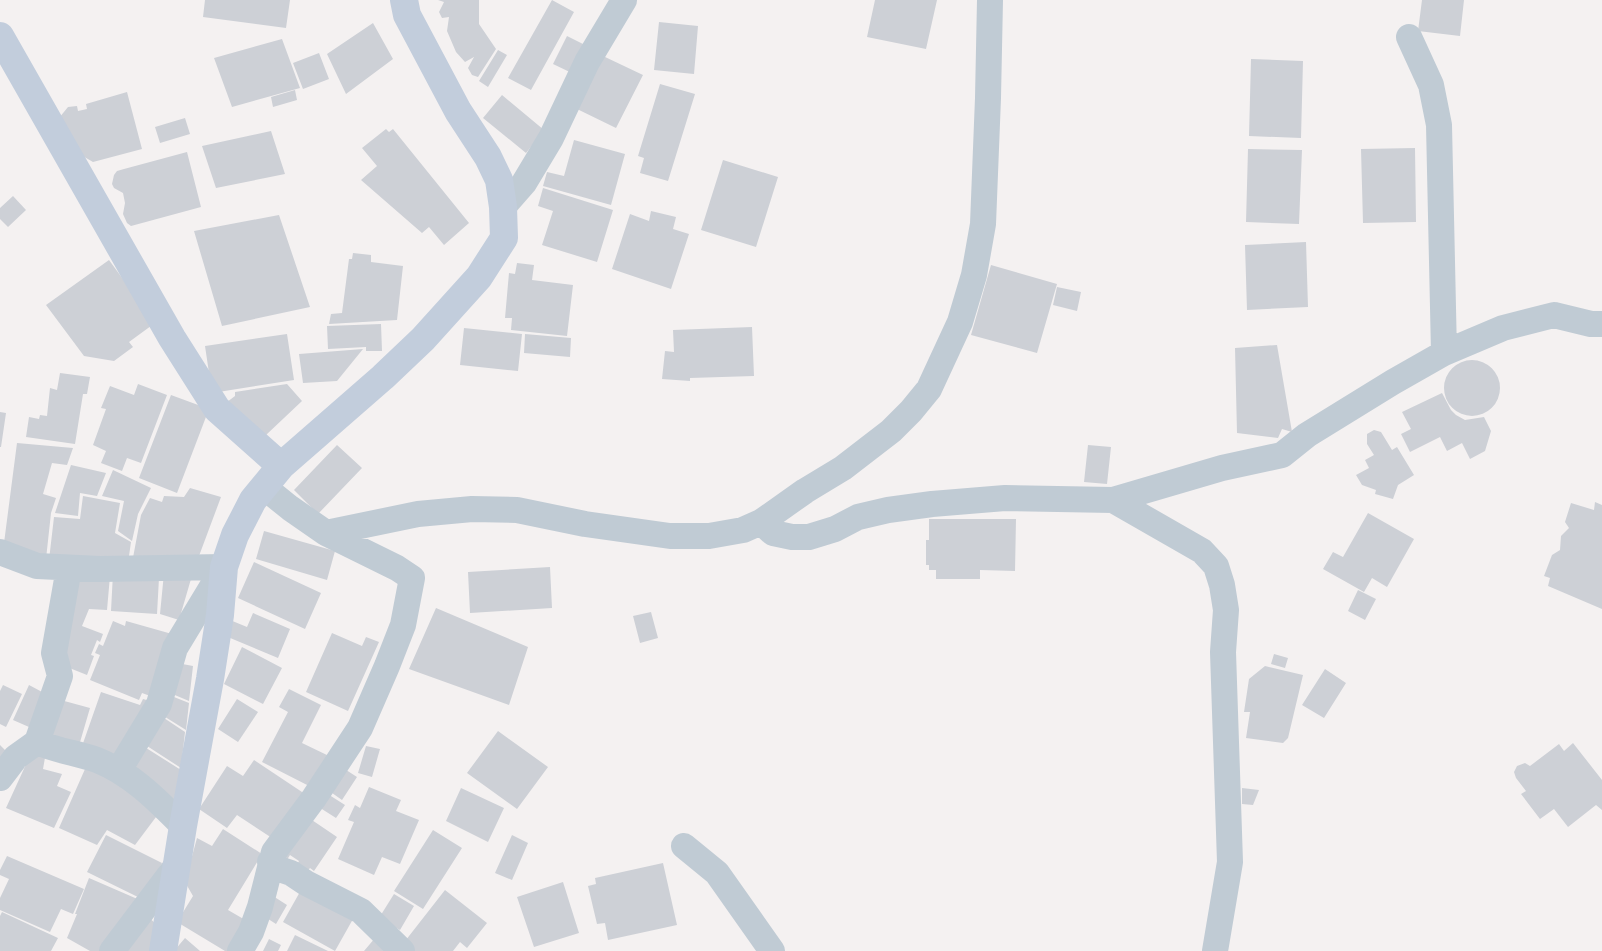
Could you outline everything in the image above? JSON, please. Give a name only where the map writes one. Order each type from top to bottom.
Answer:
[{"type":"main road","points":[[163,951],[216,642],[224,567],[235,534],[253,500],[281,466],[423,339],[479,277],[504,238],[503,207],[499,180],[488,157],[453,102],[407,15],[404,0]]},
{"type":"main road","points":[[0,36],[172,338],[217,409],[281,466]]},
{"type":"street","points":[[503,207],[524,183],[547,145],[587,62],[624,0]]},
{"type":"street","points":[[326,533],[418,514],[472,509],[517,510],[585,524],[670,536],[709,536],[734,532],[761,522],[805,491],[843,468],[898,424],[929,390],[960,322],[974,275],[983,224],[990,0]]},
{"type":"street","points":[[1409,37],[1430,85],[1438,125],[1444,353]]},
{"type":"street","points":[[761,522],[773,533],[792,537],[809,537],[835,529],[858,517],[888,510],[932,504],[1004,498],[1113,500],[1222,468],[1282,455],[1308,435],[1444,353],[1503,328],[1554,315],[1591,324],[1602,324]]},
{"type":"street","points":[[240,951],[251,932],[260,907],[274,852],[314,798],[360,728],[403,624],[412,578],[397,568],[326,533],[290,508],[264,486]]},
{"type":"street","points":[[1113,500],[1202,551],[1216,566],[1222,585],[1226,610],[1223,652],[1230,862],[1215,951]]},
{"type":"street","points":[[0,552],[37,566],[100,569],[224,567]]},
{"type":"street","points":[[119,770],[159,704],[175,648],[224,567]]},
{"type":"street","points":[[0,778],[16,757],[38,742],[60,676],[54,654],[69,568]]},
{"type":"street","points":[[38,742],[51,748],[96,760],[119,770],[146,788],[183,826]]},
{"type":"street","points":[[684,846],[717,874],[772,951]]},
{"type":"street","points":[[270,862],[276,868],[291,873],[306,883],[361,911],[402,951]]},
{"type":"street","points":[[112,951],[177,865]]},
{"type":"building","points":[[205,0],[290,0],[286,28],[203,17]]},
{"type":"building","points":[[438,0],[479,0],[479,24],[496,49],[478,77],[472,75],[468,68],[474,57],[465,62],[456,52],[447,31],[449,17],[442,18],[439,12],[444,2]]},
{"type":"building","points":[[552,0],[574,12],[531,90],[508,78]]},
{"type":"building","points":[[875,0],[937,0],[926,49],[867,37]]},
{"type":"building","points":[[1422,0],[1464,0],[1460,36],[1418,31]]},
{"type":"building","points":[[659,22],[698,26],[694,74],[654,70]]},
{"type":"building","points":[[373,23],[393,59],[346,94],[327,54]]},
{"type":"building","points":[[567,36],[589,47],[576,75],[553,64]]},
{"type":"building","points":[[282,39],[300,88],[232,107],[214,58]]},
{"type":"building","points":[[498,50],[507,55],[488,87],[479,81]]},
{"type":"building","points":[[319,53],[329,79],[303,89],[293,63]]},
{"type":"building","points":[[603,56],[643,75],[616,128],[577,109]]},
{"type":"building","points":[[1251,59],[1303,61],[1301,138],[1249,136]]},
{"type":"building","points":[[660,84],[695,94],[668,181],[640,173],[644,158],[638,156]]},
{"type":"building","points":[[295,90],[297,100],[273,107],[271,97]]},
{"type":"building","points":[[127,92],[142,149],[93,162],[81,155],[59,118],[68,107],[77,106],[78,111],[87,109],[86,104]]},
{"type":"building","points":[[502,95],[544,130],[526,153],[483,118]]},
{"type":"building","points":[[185,118],[190,134],[160,143],[155,127]]},
{"type":"building","points":[[386,129],[389,132],[393,129],[469,223],[444,245],[429,227],[422,233],[361,180],[377,166],[362,148]]},
{"type":"building","points":[[271,131],[285,174],[216,188],[202,146]]},
{"type":"building","points":[[574,140],[625,154],[611,205],[543,186],[547,172],[564,176]]},
{"type":"building","points":[[1415,148],[1416,222],[1363,223],[1361,149]]},
{"type":"building","points":[[1248,149],[1302,150],[1299,224],[1246,222]]},
{"type":"building","points":[[187,152],[201,207],[131,226],[127,223],[123,214],[125,203],[123,193],[114,188],[112,184],[117,171]]},
{"type":"building","points":[[723,160],[778,177],[756,247],[701,230]]},
{"type":"building","points":[[543,188],[613,210],[597,262],[542,245],[553,211],[538,206]]},
{"type":"building","points":[[13,196],[26,210],[8,227],[0,219],[0,208]]},
{"type":"building","points":[[651,211],[676,217],[673,229],[689,234],[671,289],[612,269],[630,214],[649,221]]},
{"type":"building","points":[[279,215],[310,307],[222,326],[194,231]]},
{"type":"building","points":[[1306,242],[1308,307],[1247,310],[1245,245]]},
{"type":"building","points":[[353,253],[371,255],[371,262],[403,266],[397,320],[329,324],[331,314],[342,313],[349,259],[352,259]]},
{"type":"building","points":[[109,260],[155,323],[129,342],[133,347],[114,361],[84,356],[46,305]]},
{"type":"building","points":[[517,263],[534,265],[532,280],[573,285],[567,336],[511,330],[512,318],[505,318],[508,284],[509,273],[515,274]]},
{"type":"building","points":[[991,265],[1057,284],[1037,353],[971,335]]},
{"type":"building","points":[[1057,287],[1081,292],[1077,311],[1053,305]]},
{"type":"building","points":[[381,324],[382,351],[366,351],[366,347],[328,349],[327,326]]},
{"type":"building","points":[[752,327],[754,376],[690,378],[690,381],[662,379],[665,351],[674,352],[673,330]]},
{"type":"building","points":[[464,328],[522,334],[518,371],[460,365]]},
{"type":"building","points":[[287,334],[294,380],[212,393],[205,346]]},
{"type":"building","points":[[525,334],[571,338],[570,357],[524,353]]},
{"type":"building","points":[[1277,345],[1292,432],[1282,429],[1278,438],[1237,433],[1235,348]]},
{"type":"building","points":[[363,349],[337,381],[303,383],[299,354]]},
{"type":"building","points":[[1472,360],[1483,362],[1492,368],[1498,377],[1500,388],[1498,399],[1492,408],[1483,414],[1472,416],[1461,414],[1452,408],[1446,399],[1444,388],[1446,377],[1452,368],[1461,362]]},
{"type":"building","points":[[60,373],[90,377],[87,394],[83,394],[75,444],[26,437],[29,417],[39,419],[40,415],[47,416],[50,388],[57,390]]},
{"type":"building","points":[[138,384],[167,395],[141,463],[127,458],[122,471],[101,463],[106,451],[93,445],[106,409],[101,408],[110,386],[134,395]]},
{"type":"building","points":[[287,384],[302,401],[266,435],[223,405],[235,396],[235,392]]},
{"type":"building","points":[[1442,393],[1451,410],[1456,415],[1465,420],[1484,417],[1491,431],[1485,451],[1470,459],[1462,443],[1447,451],[1440,437],[1410,452],[1401,434],[1411,429],[1402,412]]},
{"type":"building","points":[[171,395],[209,409],[177,493],[139,478]]},
{"type":"building","points":[[0,412],[6,413],[1,447],[0,447]]},
{"type":"building","points":[[1374,430],[1381,432],[1392,450],[1397,447],[1414,475],[1398,485],[1393,499],[1375,494],[1376,490],[1362,485],[1356,475],[1369,468],[1365,460],[1374,455],[1367,444],[1367,434]]},
{"type":"building","points":[[17,443],[73,448],[67,465],[52,463],[43,494],[56,498],[51,513],[46,559],[4,543]]},
{"type":"building","points":[[337,445],[362,468],[318,514],[294,490]]},
{"type":"building","points":[[1088,445],[1111,447],[1107,484],[1084,482]]},
{"type":"building","points":[[71,465],[106,473],[97,496],[80,493],[78,516],[55,513]]},
{"type":"building","points":[[113,470],[151,488],[138,514],[132,541],[118,531],[124,501],[102,496]]},
{"type":"building","points":[[190,488],[221,497],[196,564],[132,563],[141,515],[150,498],[162,502],[164,496],[184,497]]},
{"type":"building","points":[[83,496],[120,503],[115,533],[131,542],[128,563],[49,560],[54,517],[80,519]]},
{"type":"building","points":[[1595,502],[1602,505],[1602,609],[1548,586],[1550,578],[1544,576],[1552,555],[1560,550],[1561,536],[1569,528],[1565,522],[1571,503],[1594,510]]},
{"type":"building","points":[[1368,513],[1414,539],[1387,587],[1372,578],[1364,592],[1323,569],[1333,552],[1343,557]]},
{"type":"building","points":[[929,519],[1016,519],[1015,571],[980,570],[980,579],[936,579],[936,570],[929,570],[929,565],[926,565],[926,540],[929,540]]},
{"type":"building","points":[[264,531],[335,551],[327,580],[256,559]]},
{"type":"building","points":[[254,562],[321,593],[305,629],[238,598]]},
{"type":"building","points":[[550,567],[552,608],[470,613],[468,572]]},
{"type":"building","points":[[113,573],[159,578],[157,614],[111,611]]},
{"type":"building","points":[[164,573],[191,579],[179,620],[160,614]]},
{"type":"building","points":[[76,575],[110,576],[107,610],[89,609],[82,626],[103,634],[100,642],[97,640],[91,655],[94,656],[87,675],[62,665]]},
{"type":"building","points":[[1358,590],[1376,599],[1365,620],[1348,611]]},
{"type":"building","points":[[436,608],[528,647],[509,705],[409,669]]},
{"type":"building","points":[[651,612],[658,638],[640,643],[633,616]]},
{"type":"building","points":[[253,613],[290,629],[278,658],[223,635],[230,620],[247,627]]},
{"type":"building","points":[[113,621],[125,626],[126,621],[172,634],[153,697],[142,693],[139,700],[90,680],[100,655],[95,653],[99,644],[103,646]]},
{"type":"building","points":[[332,633],[362,646],[366,637],[379,642],[348,711],[306,692]]},
{"type":"building","points":[[242,647],[282,668],[263,704],[224,684]]},
{"type":"building","points":[[1274,654],[1288,658],[1285,668],[1271,664]]},
{"type":"building","points":[[177,663],[193,666],[189,701],[170,693]]},
{"type":"building","points":[[1265,666],[1303,675],[1288,738],[1283,743],[1246,738],[1250,712],[1244,712],[1249,679]]},
{"type":"building","points":[[1325,669],[1346,683],[1324,718],[1302,705]]},
{"type":"building","points":[[3,685],[22,694],[6,727],[0,724],[0,691]]},
{"type":"building","points":[[29,685],[44,693],[29,727],[13,720]]},
{"type":"building","points":[[289,689],[321,705],[302,743],[329,756],[313,788],[262,762],[288,712],[279,707]]},
{"type":"building","points":[[101,692],[140,705],[143,699],[150,701],[113,760],[81,749]]},
{"type":"building","points":[[169,695],[189,703],[186,730],[162,715]]},
{"type":"building","points":[[57,699],[90,708],[78,749],[44,740]]},
{"type":"building","points":[[237,699],[258,712],[238,742],[218,729]]},
{"type":"building","points":[[161,716],[185,732],[181,768],[144,744]]},
{"type":"building","points":[[498,731],[548,767],[517,809],[467,773]]},
{"type":"building","points":[[1573,743],[1602,780],[1602,810],[1596,805],[1568,827],[1554,809],[1540,819],[1521,794],[1526,791],[1516,778],[1514,772],[1517,766],[1525,763],[1530,766],[1559,744],[1564,751]]},
{"type":"building","points":[[0,745],[7,752],[0,758]]},
{"type":"building","points":[[143,746],[181,770],[177,804],[129,769]]},
{"type":"building","points":[[366,746],[380,749],[372,777],[358,773]]},
{"type":"building","points":[[46,752],[43,769],[62,774],[57,786],[71,792],[54,828],[6,808],[28,760]]},
{"type":"building","points":[[89,760],[159,813],[135,845],[107,830],[97,845],[59,828]]},
{"type":"building","points":[[254,760],[305,794],[275,840],[237,815],[227,828],[199,809],[227,766],[243,776]]},
{"type":"building","points":[[340,766],[357,777],[342,800],[325,788]]},
{"type":"building","points":[[369,787],[401,800],[396,811],[419,820],[400,864],[382,857],[374,875],[338,859],[354,822],[348,820],[355,805],[360,808]]},
{"type":"building","points":[[461,788],[504,808],[488,842],[446,821]]},
{"type":"building","points":[[1242,788],[1259,790],[1253,805],[1242,804]]},
{"type":"building","points":[[323,791],[345,805],[336,818],[314,804]]},
{"type":"building","points":[[306,816],[337,837],[314,871],[310,868],[305,874],[295,868],[299,861],[290,855],[285,863],[278,858]]},
{"type":"building","points":[[223,829],[262,854],[228,910],[247,921],[233,951],[225,951],[177,922],[193,896],[185,882],[197,838],[212,846]]},
{"type":"building","points":[[433,830],[462,848],[423,909],[394,891]]},
{"type":"building","points":[[106,835],[162,863],[144,900],[87,872]]},
{"type":"building","points":[[512,835],[528,843],[512,880],[495,873]]},
{"type":"building","points":[[7,856],[84,889],[73,914],[61,909],[50,932],[0,910],[0,898],[9,879],[0,875],[0,870]]},
{"type":"building","points":[[663,863],[677,925],[608,940],[605,923],[597,924],[588,886],[596,884],[595,878]]},
{"type":"building","points":[[89,878],[142,901],[102,951],[90,951],[67,938]]},
{"type":"building","points":[[563,882],[579,933],[534,947],[517,897]]},
{"type":"building","points":[[301,890],[353,919],[335,951],[283,922]]},
{"type":"building","points":[[445,890],[487,923],[467,948],[460,942],[453,951],[409,951],[402,945]]},
{"type":"building","points":[[394,894],[414,906],[400,930],[379,918]]},
{"type":"building","points":[[273,896],[287,905],[276,924],[262,915]]},
{"type":"building","points":[[2,912],[58,938],[51,951],[0,951],[0,916]]},
{"type":"building","points":[[145,914],[156,924],[150,951],[122,951]]},
{"type":"building","points":[[295,935],[328,951],[287,951]]},
{"type":"building","points":[[185,938],[200,951],[174,951]]},
{"type":"building","points":[[375,938],[389,951],[364,951]]},
{"type":"building","points":[[269,939],[281,945],[278,951],[263,951]]}]
